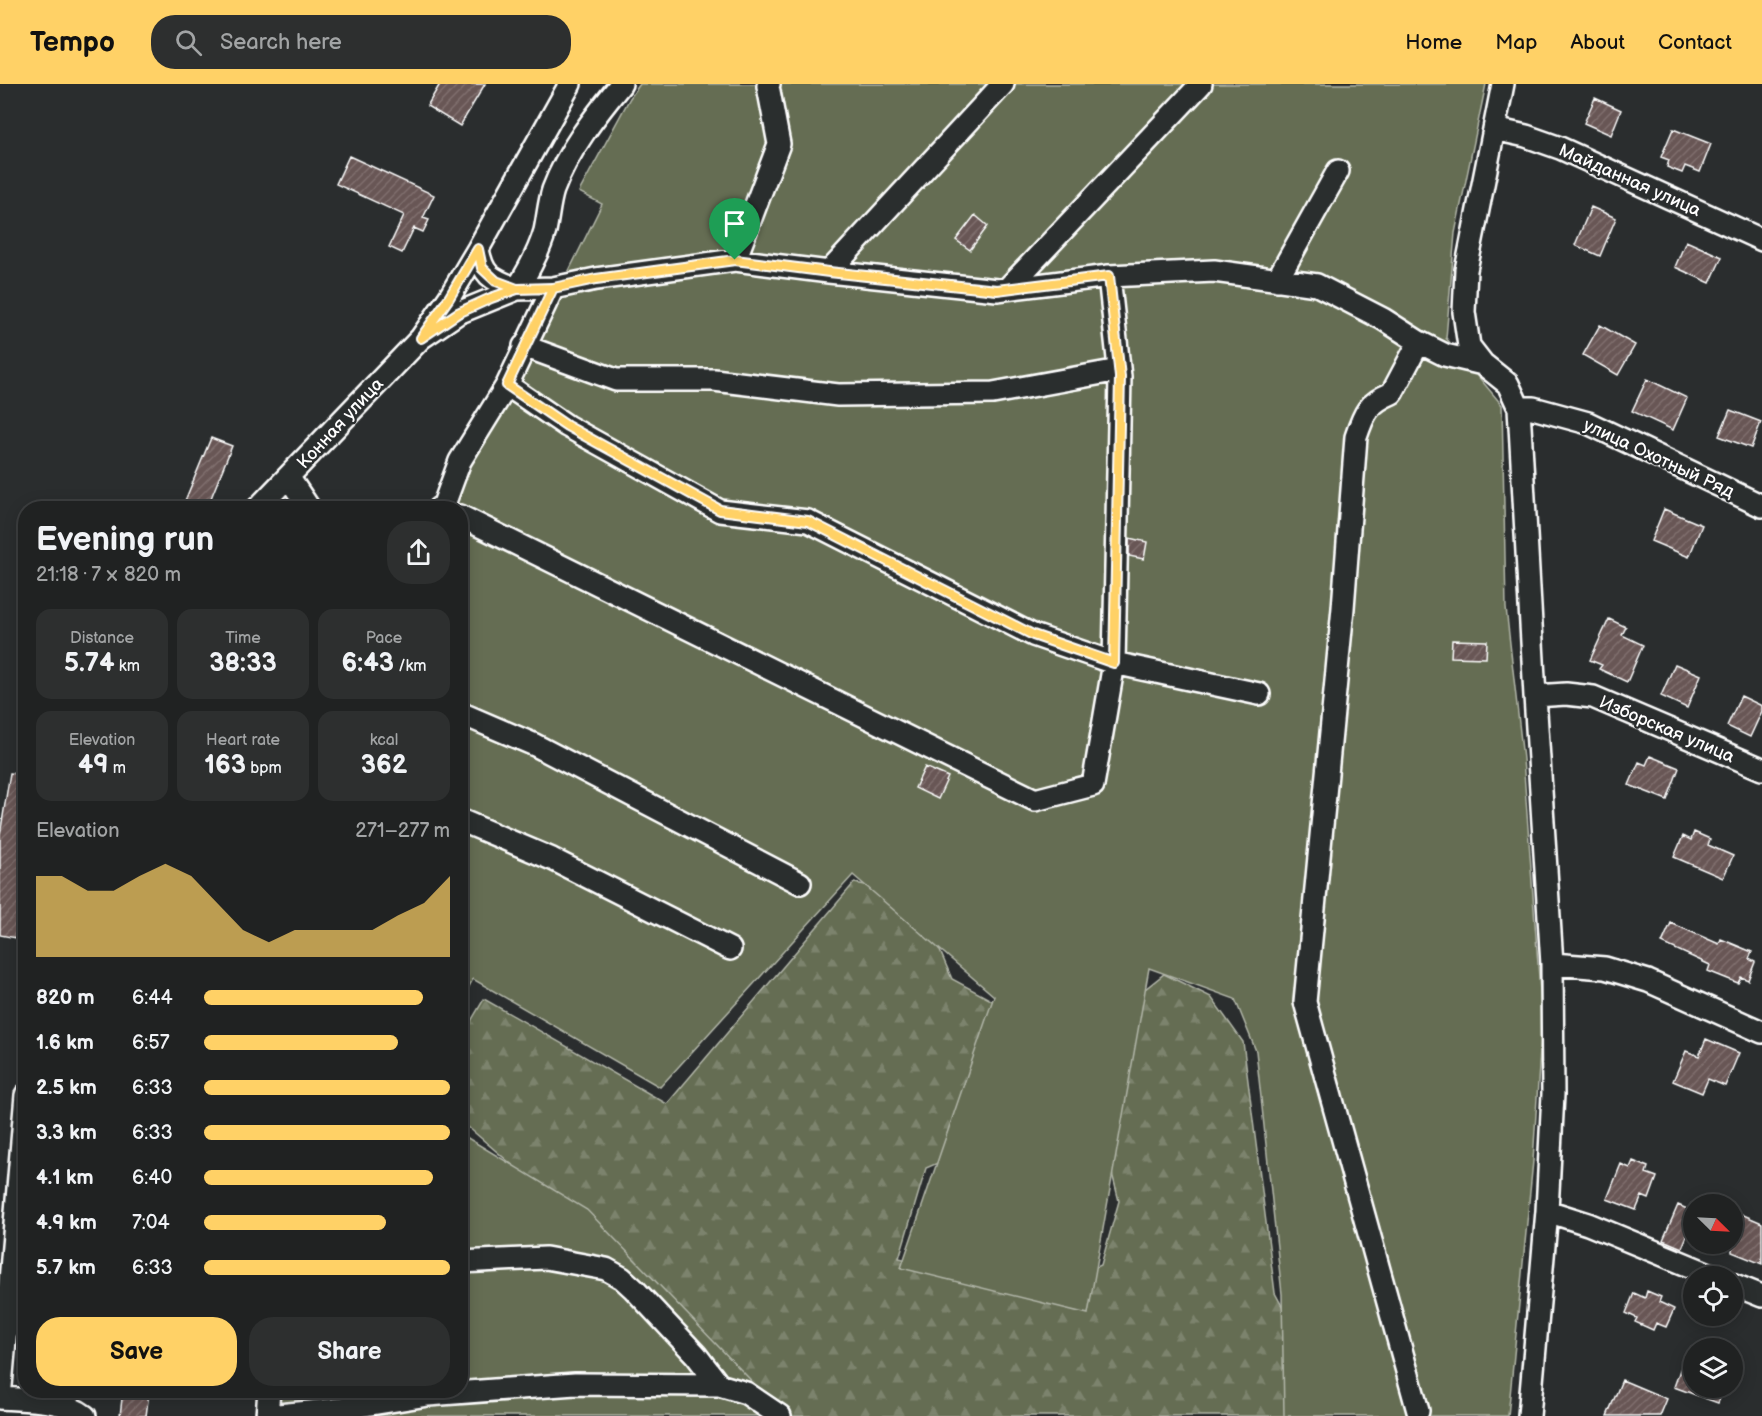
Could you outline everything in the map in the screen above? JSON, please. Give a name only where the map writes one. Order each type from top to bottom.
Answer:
[{"type":"street","points":[[421,338],[449,298],[478,249],[570,84]]},
{"type":"street","points":[[517,289],[535,260],[553,190],[569,156],[594,118],[621,84]]},
{"type":"street","points":[[735,260],[779,144],[769,84]]},
{"type":"street","points":[[829,272],[1003,84]]},
{"type":"street","points":[[1008,288],[1201,84]]},
{"type":"street","points":[[1503,84],[1466,270],[1464,312],[1469,346],[1484,364],[1508,384],[1519,408],[1534,696],[1552,964],[1553,1094],[1547,1211],[1529,1416]]},
{"type":"street","name":"Майданная улица","points":[[1494,129],[1526,136],[1560,148],[1762,240]]},
{"type":"street","points":[[1277,280],[1338,171]]},
{"type":"street","points":[[478,249],[482,268],[496,281],[517,289]]},
{"type":"street","points":[[421,338],[458,313],[517,289],[553,288],[596,279],[735,260],[997,290],[1109,276],[1214,271],[1317,285],[1383,318],[1445,356],[1484,364]]},
{"type":"street","points":[[468,520],[1035,800],[1093,785],[1114,663],[1119,370],[1109,276]]},
{"type":"street","points":[[449,501],[460,461],[507,385],[553,288]]},
{"type":"street","name":"Конная улица","points":[[265,501],[421,338]]},
{"type":"street","points":[[1418,1411],[1305,1002],[1343,608],[1356,437],[1362,417],[1376,400],[1392,393],[1419,342]]},
{"type":"street","points":[[524,346],[616,380],[714,380],[838,395],[993,393],[1119,370]]},
{"type":"street","points":[[507,385],[567,426],[720,510],[808,521],[1033,635],[1114,663],[1258,694]]},
{"type":"street","name":"улица Охотный Ряд","points":[[1519,408],[1533,408],[1588,423],[1762,506]]},
{"type":"street","points":[[289,478],[304,501]]},
{"type":"street","name":"Изборская улица","points":[[1534,696],[1566,694],[1593,697],[1762,769]]},
{"type":"street","points":[[468,716],[535,745],[800,883]]},
{"type":"street","points":[[468,823],[552,859],[730,949]]},
{"type":"street","points":[[1552,964],[1578,964],[1605,968],[1648,981],[1762,1032]]},
{"type":"street","points":[[18,1188],[0,1398],[52,1403],[76,1409],[85,1416]]},
{"type":"street","points":[[1547,1211],[1588,1224],[1690,1266]]},
{"type":"street","points":[[468,1262],[546,1258],[606,1269],[622,1278],[634,1290],[696,1354],[719,1385]]},
{"type":"street","points":[[1743,1288],[1762,1296]]},
{"type":"street","points":[[468,1392],[575,1384],[719,1385],[746,1393],[780,1416]]},
{"type":"street","points":[[268,1398],[267,1416],[340,1409],[409,1398]]},
{"type":"green space","points":[[640,84],[1486,84],[1455,233],[1446,338],[1502,405],[1506,608],[1523,759],[1542,1019],[1533,1161],[1508,1416],[1284,1416],[1282,1294],[1256,1051],[1235,999],[1149,968],[1088,1314],[901,1268],[994,996],[853,875],[660,1087],[473,979],[468,989],[468,501],[445,501],[556,297],[602,204],[579,192],[630,98]]},
{"type":"green space","points":[[854,883],[889,889],[934,937],[952,979],[1030,1021],[982,1144],[926,1168],[899,1258],[1044,1293],[1101,1265],[1119,1201],[1104,1141],[1139,994],[1164,974],[1211,997],[1243,1042],[1275,1293],[1318,1373],[1323,1416],[786,1416],[711,1363],[566,1211],[468,1127],[468,1026],[484,999],[667,1104]]},
{"type":"green space","points":[[468,1138],[587,1210],[770,1400],[770,1416],[278,1416],[275,1398],[468,1398]]},
{"type":"building","points":[[440,84],[485,84],[460,126],[427,106]]},
{"type":"building","points":[[1595,98],[1621,110],[1611,135],[1584,123]]},
{"type":"building","points":[[1673,129],[1711,144],[1700,172],[1685,166],[1682,173],[1667,167],[1669,160],[1661,157]]},
{"type":"building","points":[[349,156],[434,195],[423,218],[429,220],[423,232],[414,228],[402,253],[389,247],[404,215],[336,184]]},
{"type":"building","points":[[1591,207],[1616,218],[1600,256],[1575,245]]},
{"type":"building","points":[[975,215],[988,226],[970,250],[956,240]]},
{"type":"building","points":[[1686,241],[1722,257],[1710,283],[1675,267]]},
{"type":"building","points":[[1600,325],[1635,345],[1618,375],[1583,355]]},
{"type":"building","points":[[1647,379],[1687,398],[1673,430],[1632,411]]},
{"type":"building","points":[[1730,410],[1761,422],[1751,448],[1719,436]]},
{"type":"building","points":[[211,438],[232,446],[210,501],[185,501]]},
{"type":"building","points":[[1664,509],[1702,525],[1689,557],[1651,541]]},
{"type":"building","points":[[1129,538],[1147,542],[1144,559],[1129,556]]},
{"type":"building","points":[[1609,619],[1626,627],[1622,635],[1643,645],[1627,682],[1599,669],[1602,665],[1590,660]]},
{"type":"building","points":[[1452,640],[1487,641],[1486,658],[1451,657]]},
{"type":"building","points":[[1675,664],[1701,675],[1687,708],[1661,696]]},
{"type":"building","points":[[1741,696],[1762,706],[1762,711],[1750,737],[1727,726]]},
{"type":"building","points":[[1650,756],[1679,768],[1667,800],[1629,785],[1639,762],[1646,765]]},
{"type":"building","points":[[925,767],[948,777],[938,799],[915,788]]},
{"type":"building","points":[[10,773],[18,774],[18,928],[16,938],[0,935],[0,835]]},
{"type":"building","points":[[1694,832],[1710,839],[1708,845],[1733,856],[1723,878],[1674,857],[1683,836],[1691,840]]},
{"type":"building","points":[[1671,923],[1719,944],[1721,939],[1752,952],[1749,959],[1755,962],[1748,980],[1741,977],[1738,983],[1708,971],[1710,965],[1662,943]]},
{"type":"building","points":[[1706,1039],[1739,1053],[1725,1086],[1708,1079],[1702,1093],[1673,1081],[1686,1051],[1699,1056]]},
{"type":"building","points":[[1633,1161],[1648,1167],[1646,1173],[1657,1177],[1649,1199],[1642,1196],[1636,1210],[1607,1199],[1621,1164],[1630,1168]]},
{"type":"building","points":[[1678,1205],[1683,1207],[1682,1248],[1663,1240]]},
{"type":"building","points":[[1743,1215],[1762,1223],[1762,1264],[1737,1254],[1743,1254]]},
{"type":"building","points":[[1647,1291],[1661,1297],[1659,1302],[1674,1309],[1666,1327],[1656,1323],[1653,1330],[1635,1322],[1637,1318],[1626,1313],[1634,1293],[1645,1298]]},
{"type":"building","points":[[1681,1367],[1683,1368],[1683,1390],[1674,1387]]},
{"type":"building","points":[[1622,1380],[1667,1399],[1660,1416],[1607,1416]]},
{"type":"building","points":[[122,1398],[148,1398],[146,1416],[120,1416]]},
{"type":"building","points":[[1704,1398],[1720,1398],[1718,1403]]},
{"type":"route","points":[[735,260],[596,279],[553,288],[517,289],[458,313],[421,338],[449,298],[478,249],[482,268],[496,281],[517,289],[553,288],[507,385],[567,426],[720,510],[808,521],[1033,635],[1114,663],[1120,377],[1109,276],[997,290],[735,260]]}]
